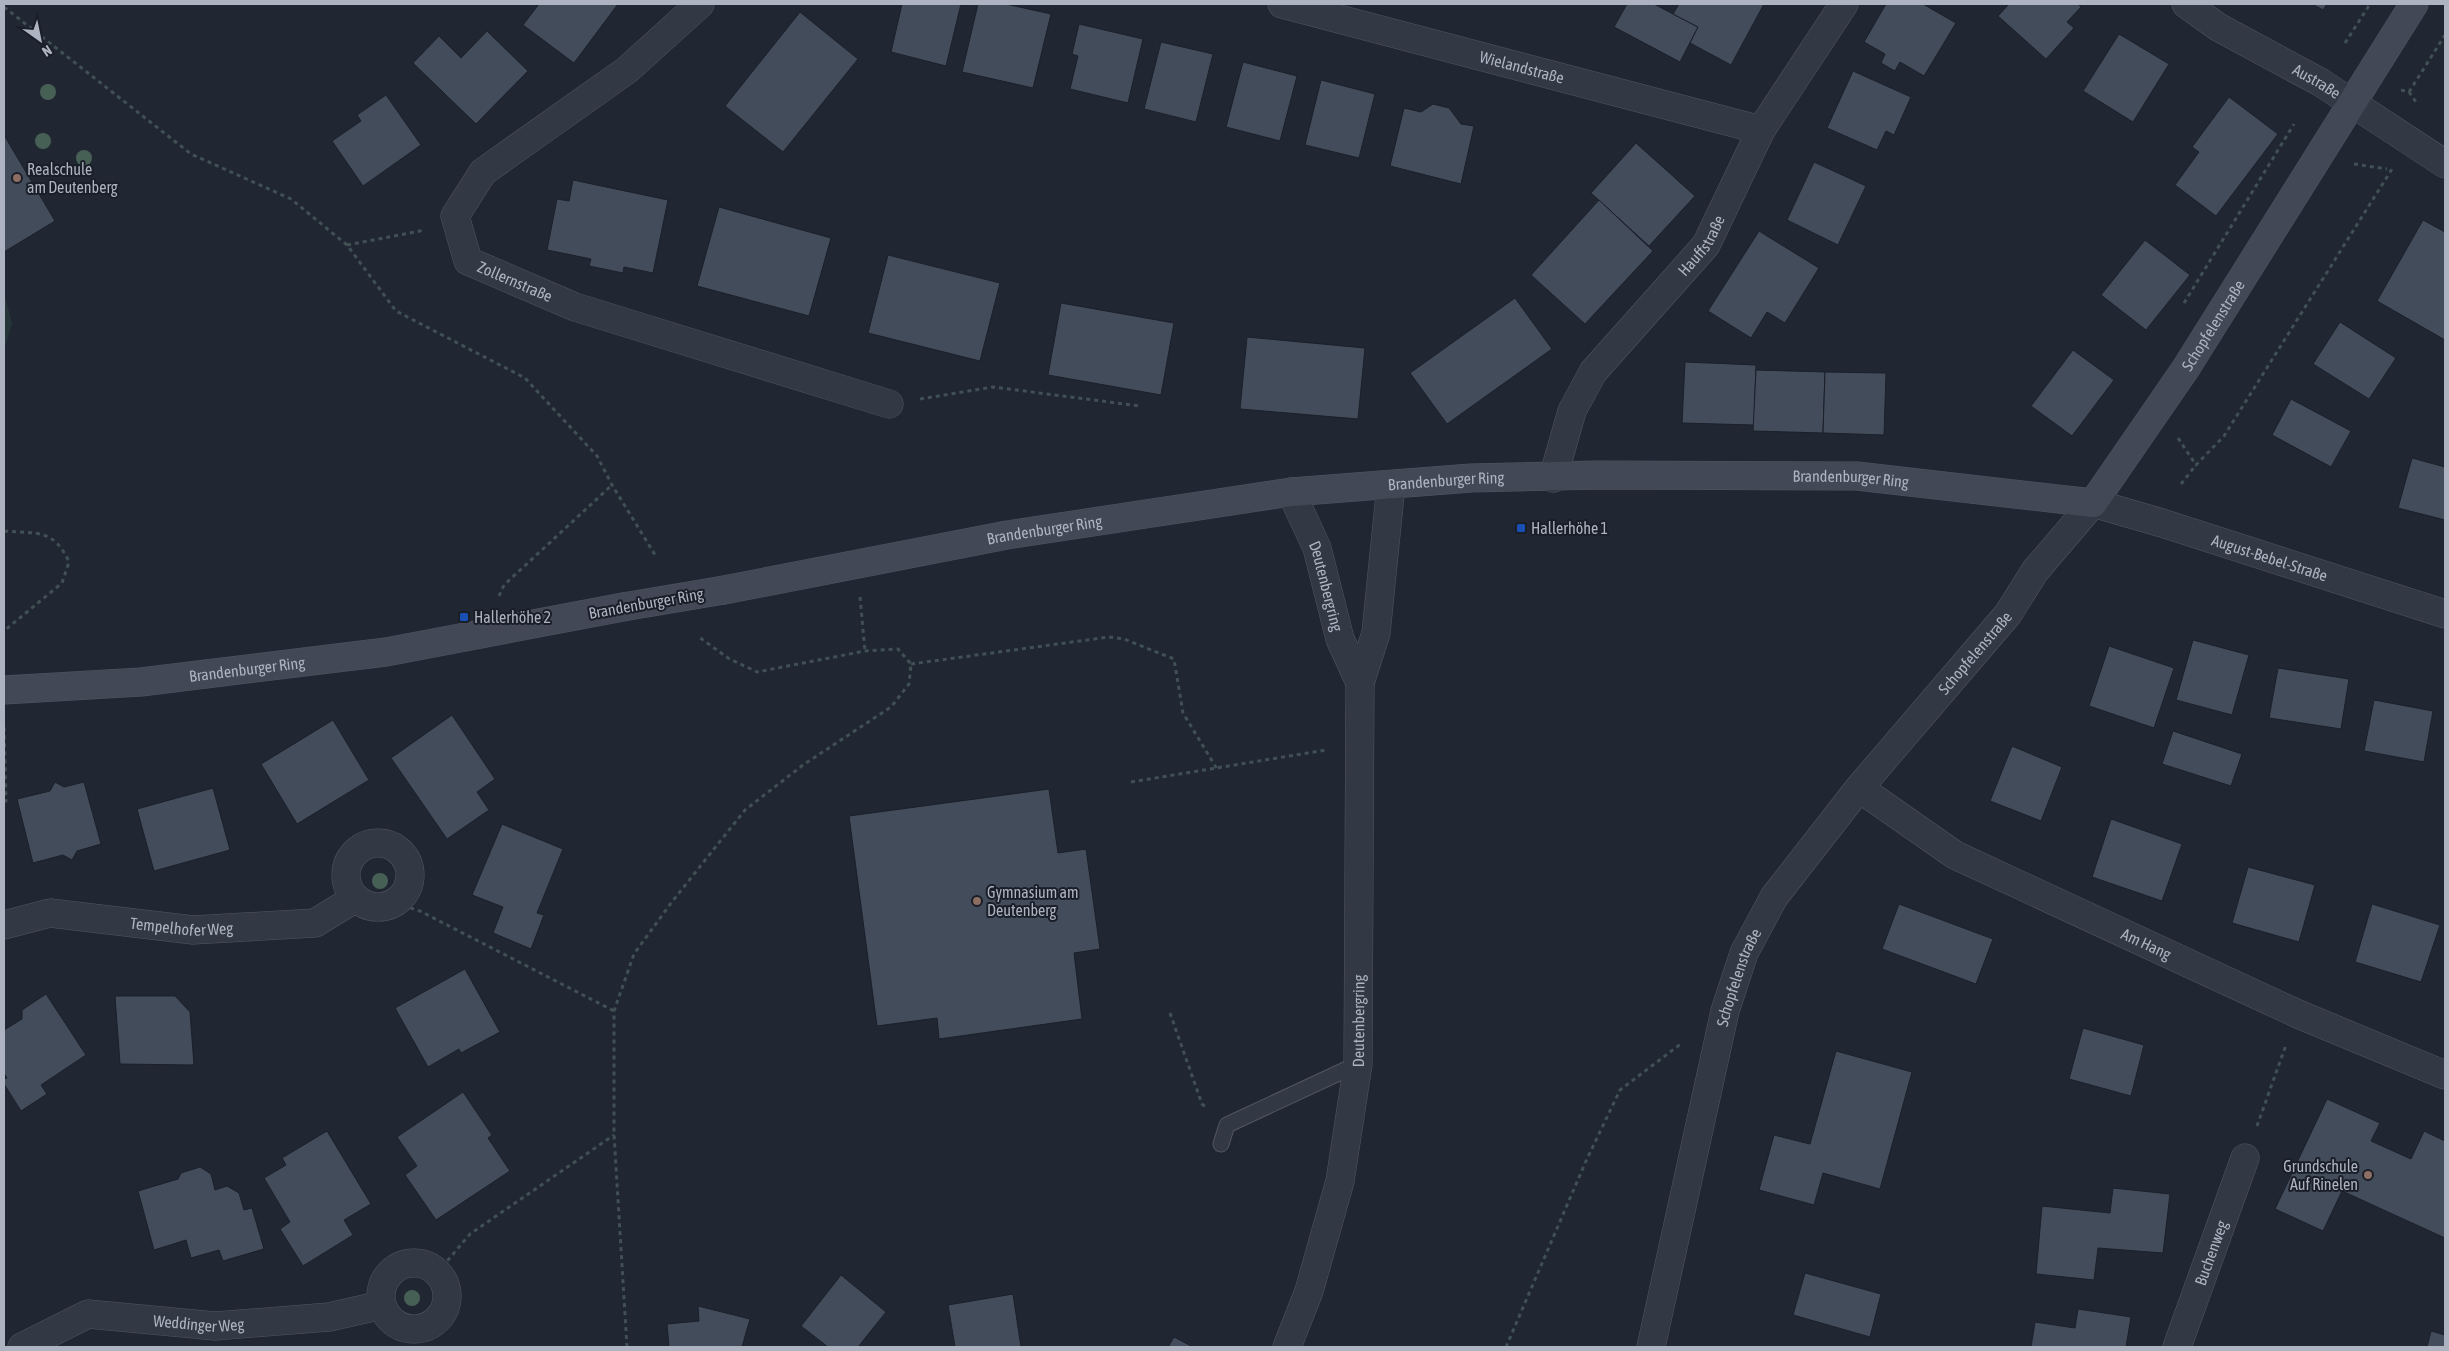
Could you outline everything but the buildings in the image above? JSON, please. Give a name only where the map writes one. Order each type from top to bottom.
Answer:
[{"type":"street","points":[[457,223],[455,216],[484,172],[627,70],[700,4]]},
{"type":"street","name":"Wielandstraße","points":[[1282,4],[1761,130]]},
{"type":"street","name":"Hauffstraße","points":[[1553,478],[1572,411],[1593,372],[1706,245],[1761,130],[1844,4]]},
{"type":"street","name":"Austraße","points":[[2186,4],[2218,26],[2320,82],[2445,164]]},
{"type":"street","name":"Schopfelenstraße","points":[[1651,1347],[1725,1012],[1744,953],[1774,897],[1859,788],[2008,614],[2035,571],[2093,504],[2186,368],[2414,4]]},
{"type":"street","name":"Zollernstraße","points":[[457,223],[468,261],[575,306],[889,404]]},
{"type":"street","name":"Brandenburger Ring","points":[[4,690],[141,682],[386,652],[623,607],[724,590],[1007,535],[1291,492],[1471,478],[1553,478],[1597,475],[1857,476],[2093,504]]},
{"type":"street","name":"Deutenbergring","points":[[1287,1347],[1309,1291],[1340,1181],[1358,1064],[1360,683],[1376,633],[1391,485]]},
{"type":"street","name":"Deutenbergring","points":[[1291,492],[1317,548],[1340,638],[1360,683]]},
{"type":"street","name":"August-Bebel-Straße","points":[[2093,504],[2162,523],[2445,614]]},
{"type":"street","name":"Am Hang","points":[[1859,788],[1955,855],[2298,1014],[2445,1075]]},
{"type":"street","points":[[387,844],[404,856],[409,866],[408,886],[403,896],[395,903],[374,907],[356,898],[349,889],[347,868],[351,859],[366,846],[387,844]]},
{"type":"street","name":"Tempelhofer Weg","points":[[4,925],[50,913],[193,930],[315,923],[356,898]]},
{"type":"street","name":"Buchenweg","points":[[2177,1347],[2245,1158]]},
{"type":"street","points":[[417,1263],[428,1266],[437,1272],[444,1282],[446,1304],[434,1322],[424,1328],[402,1327],[389,1318],[382,1305],[381,1294],[383,1284],[388,1275],[396,1268],[417,1263]]},
{"type":"street","name":"Weddinger Weg","points":[[22,1347],[88,1314],[215,1326],[329,1317],[382,1305]]},
{"type":"lane","points":[[1221,1144],[1227,1125],[1358,1064]]},
{"type":"path","points":[[2345,44],[2370,4]]},
{"type":"path","points":[[4,7],[192,154],[291,199],[347,245],[396,311],[525,378],[597,456],[612,485],[657,558]]},
{"type":"path","points":[[2409,92],[2445,35]]},
{"type":"path","points":[[2182,306],[2294,124]]},
{"type":"path","points":[[2348,163],[2400,170]]},
{"type":"path","points":[[2181,484],[2196,465],[2224,436],[2392,169]]},
{"type":"path","points":[[347,245],[457,223]]},
{"type":"path","points":[[889,404],[993,387],[1140,406]]},
{"type":"path","points":[[2177,435],[2196,465]]},
{"type":"path","points":[[504,585],[612,485]]},
{"type":"path","points":[[4,531],[45,534],[62,545],[69,562],[62,583],[4,630]]},
{"type":"path","points":[[860,597],[865,651]]},
{"type":"path","points":[[627,1347],[614,1134],[614,1011],[634,954],[671,903],[745,810],[803,765],[891,707],[909,684],[911,664],[898,649],[865,651],[758,672],[728,658],[699,636]]},
{"type":"path","points":[[911,664],[1109,637],[1124,639],[1174,659],[1183,713],[1217,769]]},
{"type":"path","points":[[4,714],[6,801],[4,802]]},
{"type":"path","points":[[1131,782],[1359,744]]},
{"type":"path","points":[[395,903],[420,911],[614,1011]]},
{"type":"path","points":[[1170,1012],[1202,1104],[1227,1125]]},
{"type":"path","points":[[1506,1347],[1586,1162],[1620,1090],[1725,1012]]},
{"type":"path","points":[[2245,1158],[2298,1014]]},
{"type":"path","points":[[437,1272],[470,1234],[614,1134]]},
{"type":"shaded area","points":[[4,293],[12,323],[4,350]]},
{"type":"place","name":"Realschule am Deutenberg","points":[[17,178]]},
{"type":"place","name":"Hallerhöhe 1","points":[[1521,528]]},
{"type":"place","name":"Hallerhöhe 2","points":[[464,617]]},
{"type":"place","name":"Gymnasium am Deutenberg","points":[[977,901]]},
{"type":"place","name":"Grundschule Auf Rinelen","points":[[2368,1175]]}]
